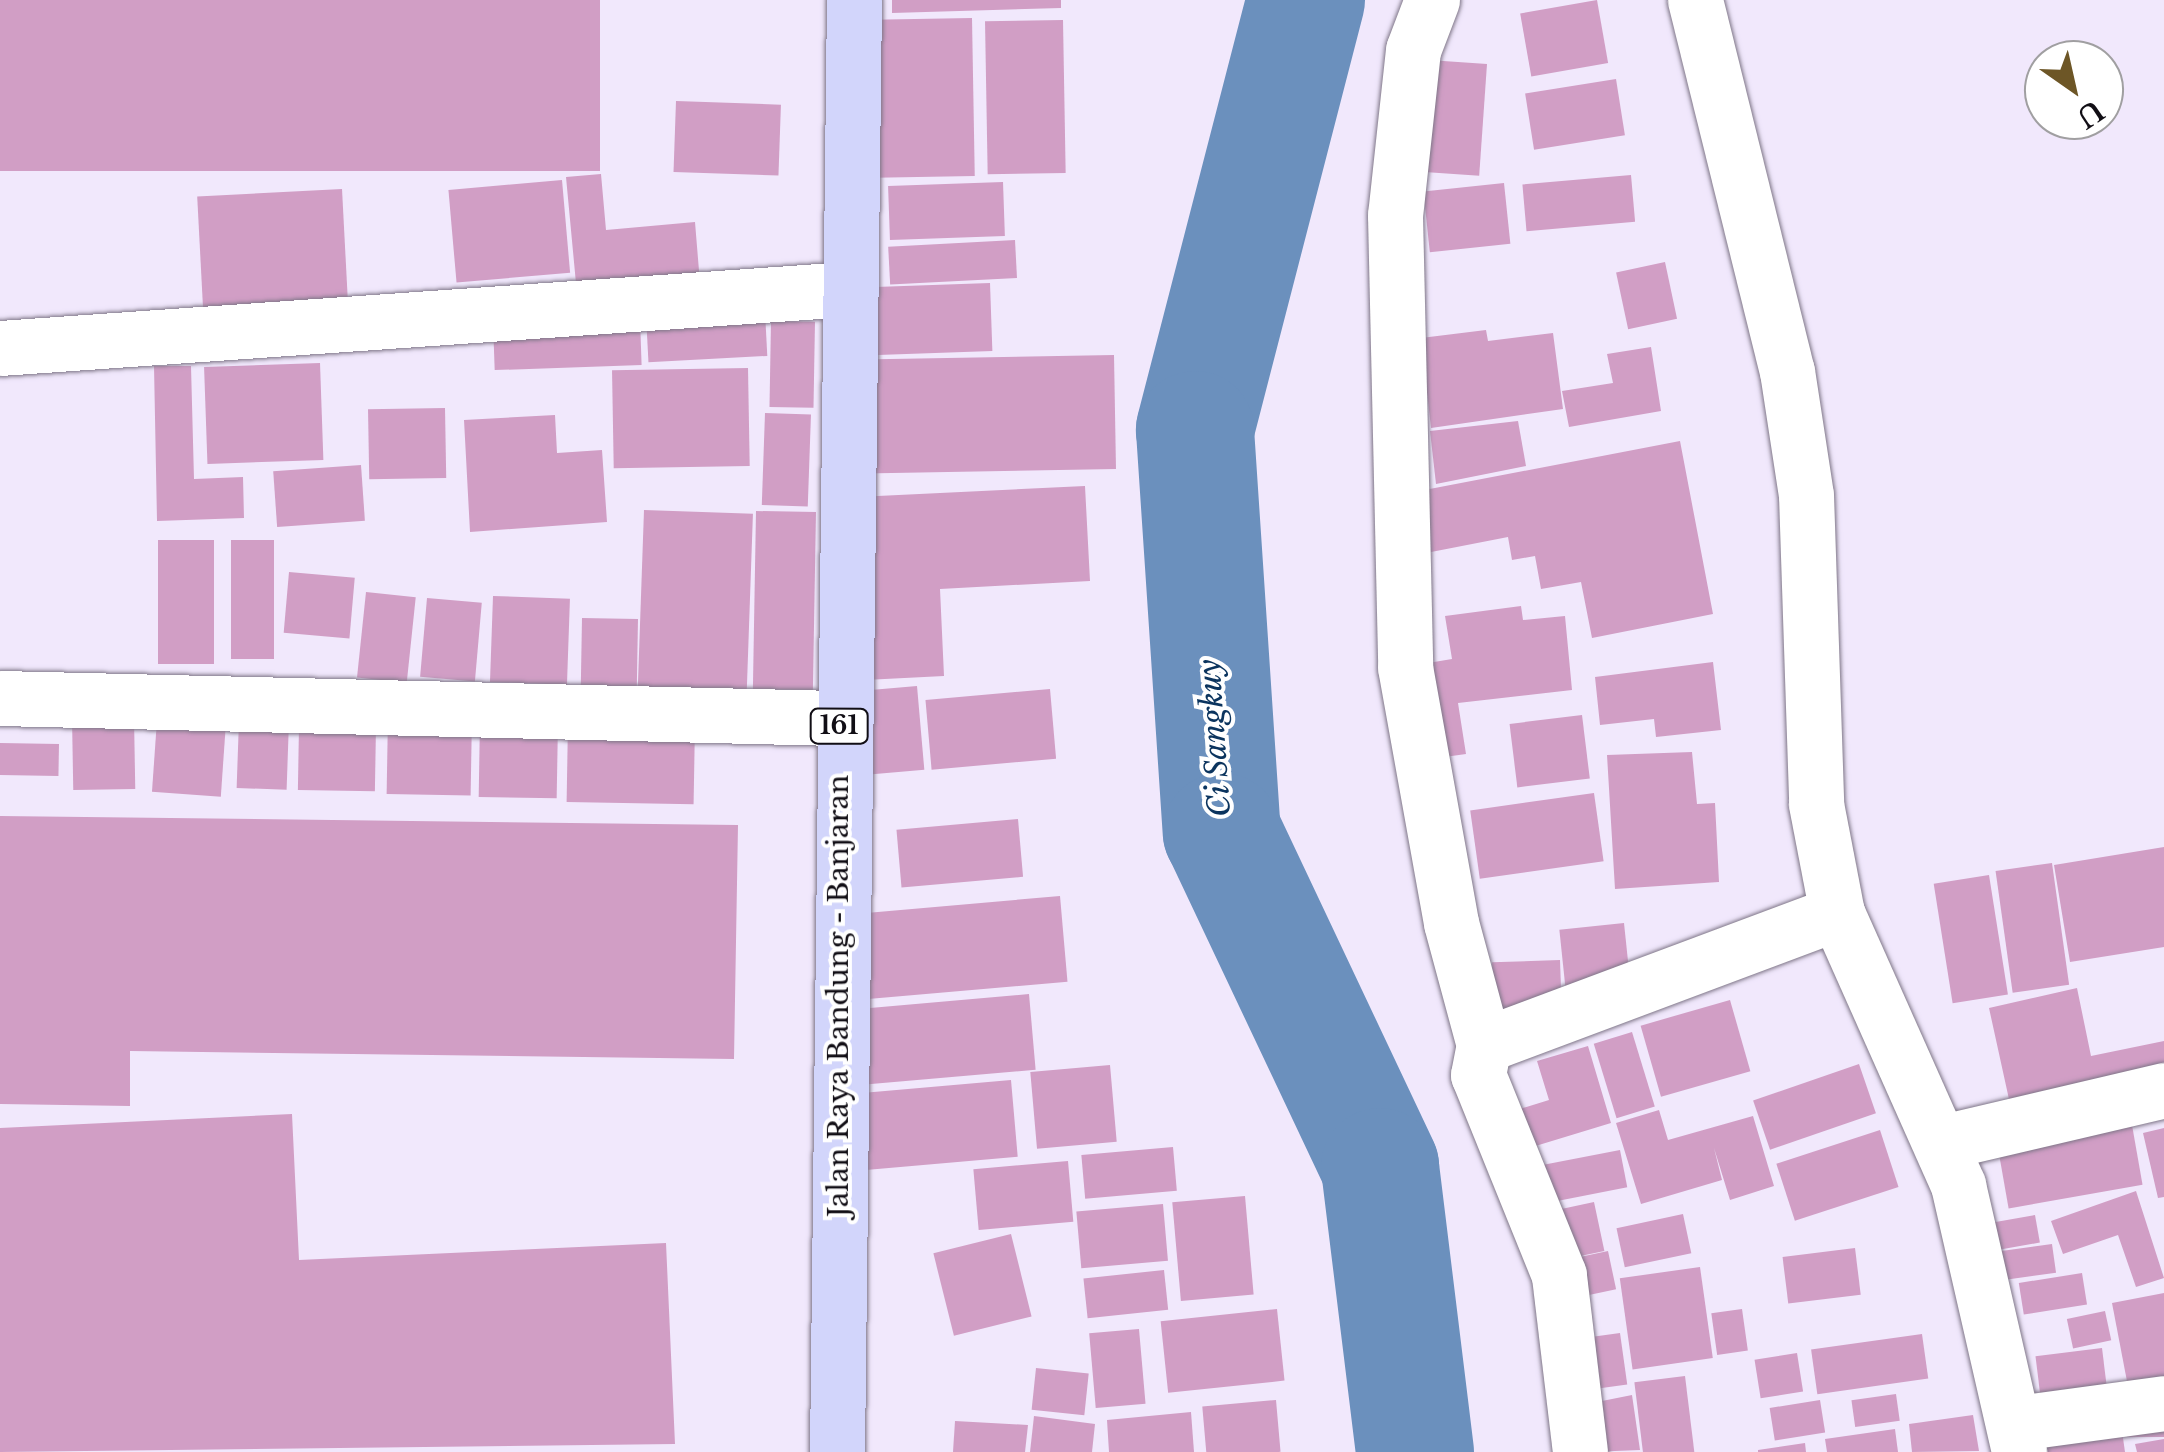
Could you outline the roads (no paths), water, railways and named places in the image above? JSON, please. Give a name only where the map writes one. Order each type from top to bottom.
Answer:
[{"type":"main road","name":"Jalan Raya Bandung - Banjaran","points":[[838,1452],[839,718],[854,0]]},
{"type":"street","points":[[1432,0],[1413,50],[1394,215],[1405,666],[1452,923],[1484,1045],[1478,1075],[1560,1275],[1580,1452]]},
{"type":"street","points":[[1695,0],[1790,389],[1806,495],[1816,804],[1837,913],[1944,1142],[2018,1438],[2164,1404]]},
{"type":"street","points":[[0,348],[846,289]]},
{"type":"street","points":[[0,698],[839,718]]},
{"type":"street","points":[[1484,1045],[1837,913]]},
{"type":"street","points":[[1944,1142],[2164,1090]]},
{"type":"waterway","name":"Ci Sangkuy","points":[[1306,0],[1195,430],[1222,832],[1380,1167],[1415,1452]]}]
